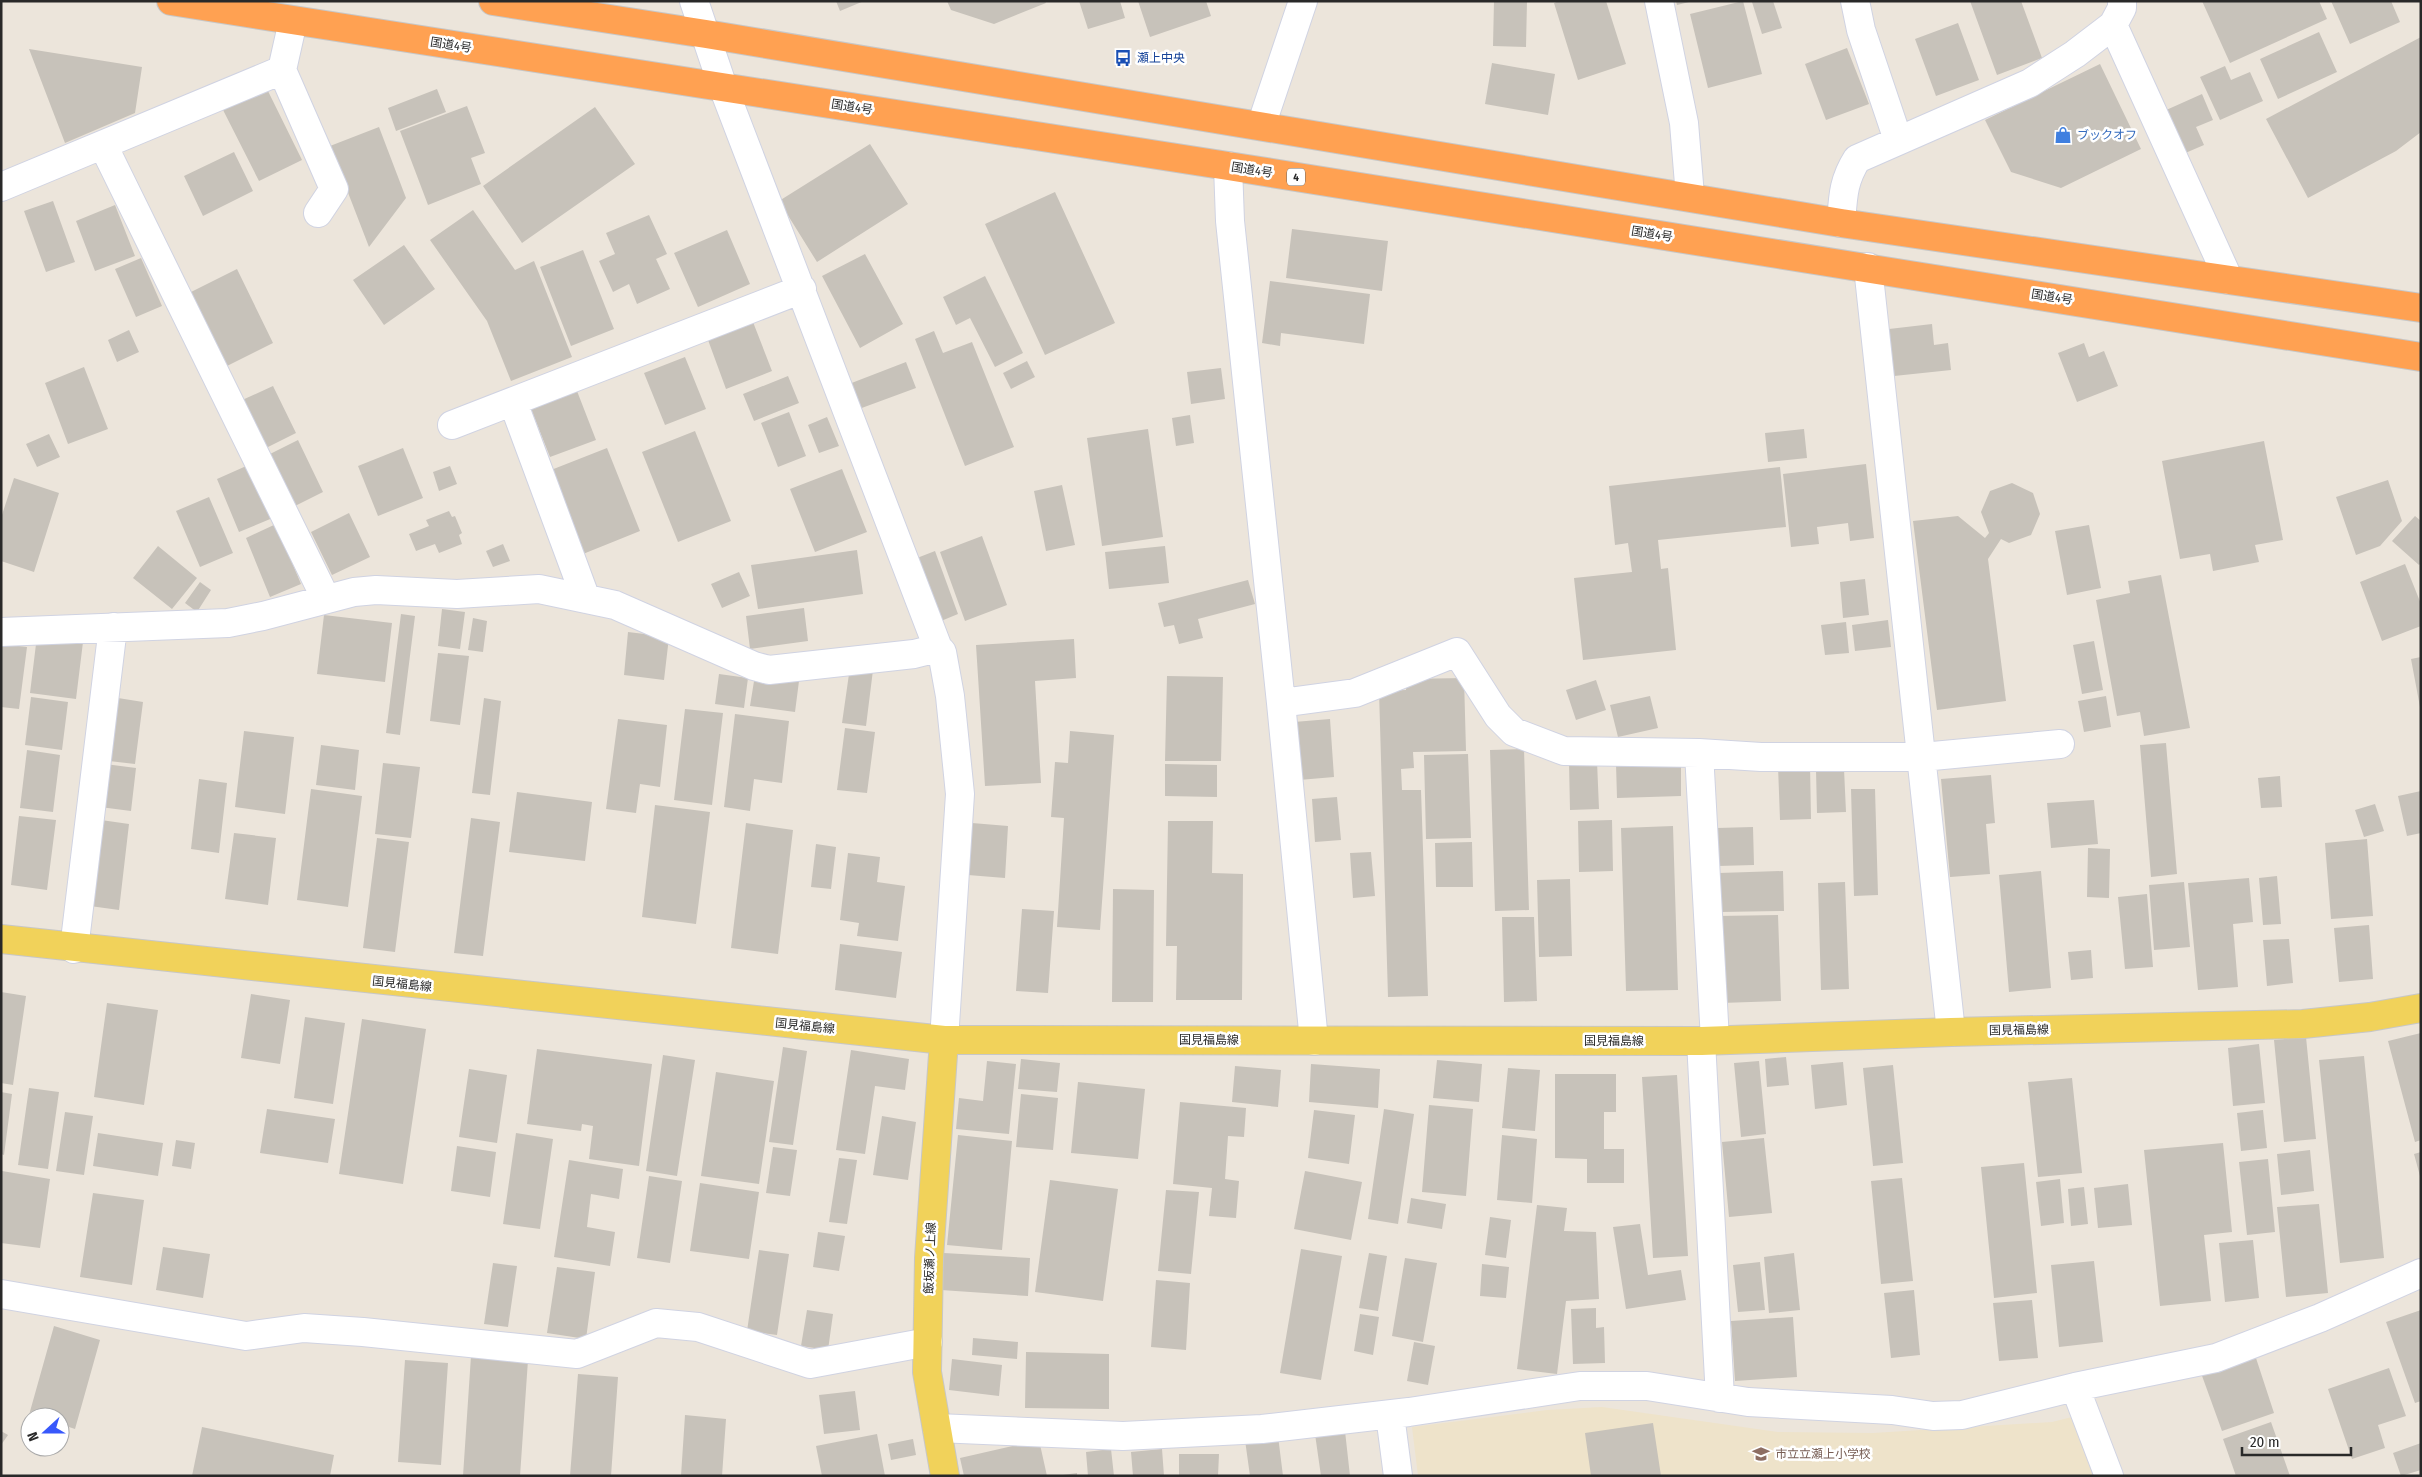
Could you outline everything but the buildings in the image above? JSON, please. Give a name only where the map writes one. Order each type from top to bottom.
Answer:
[{"type":"highway","name":"国道4号","points":[[171,1],[293,22],[723,87],[1868,267],[2421,357]]},
{"type":"highway","points":[[493,1],[706,34],[1690,196],[1841,223],[2421,308]]},
{"type":"main road","name":"国見福島線","points":[[1,939],[74,949],[944,1040],[1708,1040],[2303,1024],[2370,1017],[2421,1008]]},
{"type":"main road","name":"飯坂瀬ノ上線","points":[[944,1040],[929,1258],[927,1372],[945,1476]]},
{"type":"street","points":[[694,1],[723,87],[938,648],[942,652],[950,696],[960,794],[944,1040]]},
{"type":"street","points":[[1261,126],[1303,1]]},
{"type":"street","points":[[1659,1],[1684,123],[1690,196]]},
{"type":"street","points":[[1855,1],[1861,30],[1898,140]]},
{"type":"street","points":[[1841,223],[1843,191],[1847,175],[1857,159],[2030,83],[2075,54],[2118,13],[2229,280]]},
{"type":"street","points":[[293,22],[282,70],[334,189],[318,213]]},
{"type":"street","points":[[1,187],[282,70]]},
{"type":"street","points":[[103,145],[326,599]]},
{"type":"street","points":[[1228,166],[1230,221],[1282,703],[1314,1041]]},
{"type":"street","points":[[1868,267],[1951,1032]]},
{"type":"street","points":[[452,425],[802,289]]},
{"type":"street","points":[[513,402],[586,599]]},
{"type":"street","points":[[1,632],[228,622],[263,616],[354,592],[376,590],[457,594],[539,589],[615,605],[754,666],[769,670],[914,654],[938,648]]},
{"type":"street","points":[[74,949],[113,627]]},
{"type":"street","points":[[1282,703],[1355,693],[1457,652],[1498,716],[1514,732],[1564,750],[1761,756],[1922,757],[2060,744]]},
{"type":"street","points":[[1699,753],[1720,1398]]},
{"type":"street","points":[[937,1428],[1123,1436],[1262,1429],[1390,1415],[1580,1386],[1646,1386],[1748,1402],[1892,1410],[1934,1416],[1962,1416],[2075,1387],[2216,1358],[2328,1314],[2421,1273]]},
{"type":"street","points":[[1,1294],[246,1336],[304,1328],[373,1333],[577,1354],[656,1323],[698,1327],[810,1364],[928,1342]]},
{"type":"street","points":[[2075,1387],[2109,1476]]},
{"type":"street","points":[[1390,1415],[1398,1476]]},
{"type":"shaded area","name":"市立立瀬上小学校","points":[[1602,1407],[1778,1432],[1873,1433],[2052,1422],[2092,1412],[2114,1476],[1418,1476],[1412,1427],[1547,1410]]},
{"type":"place","name":"瀬上中央","points":[[1123,58]]},
{"type":"place","name":"ブックオフ","points":[[2063,135]]},
{"type":"place","name":"市立立瀬上小学校","points":[[1761,1454]]}]
